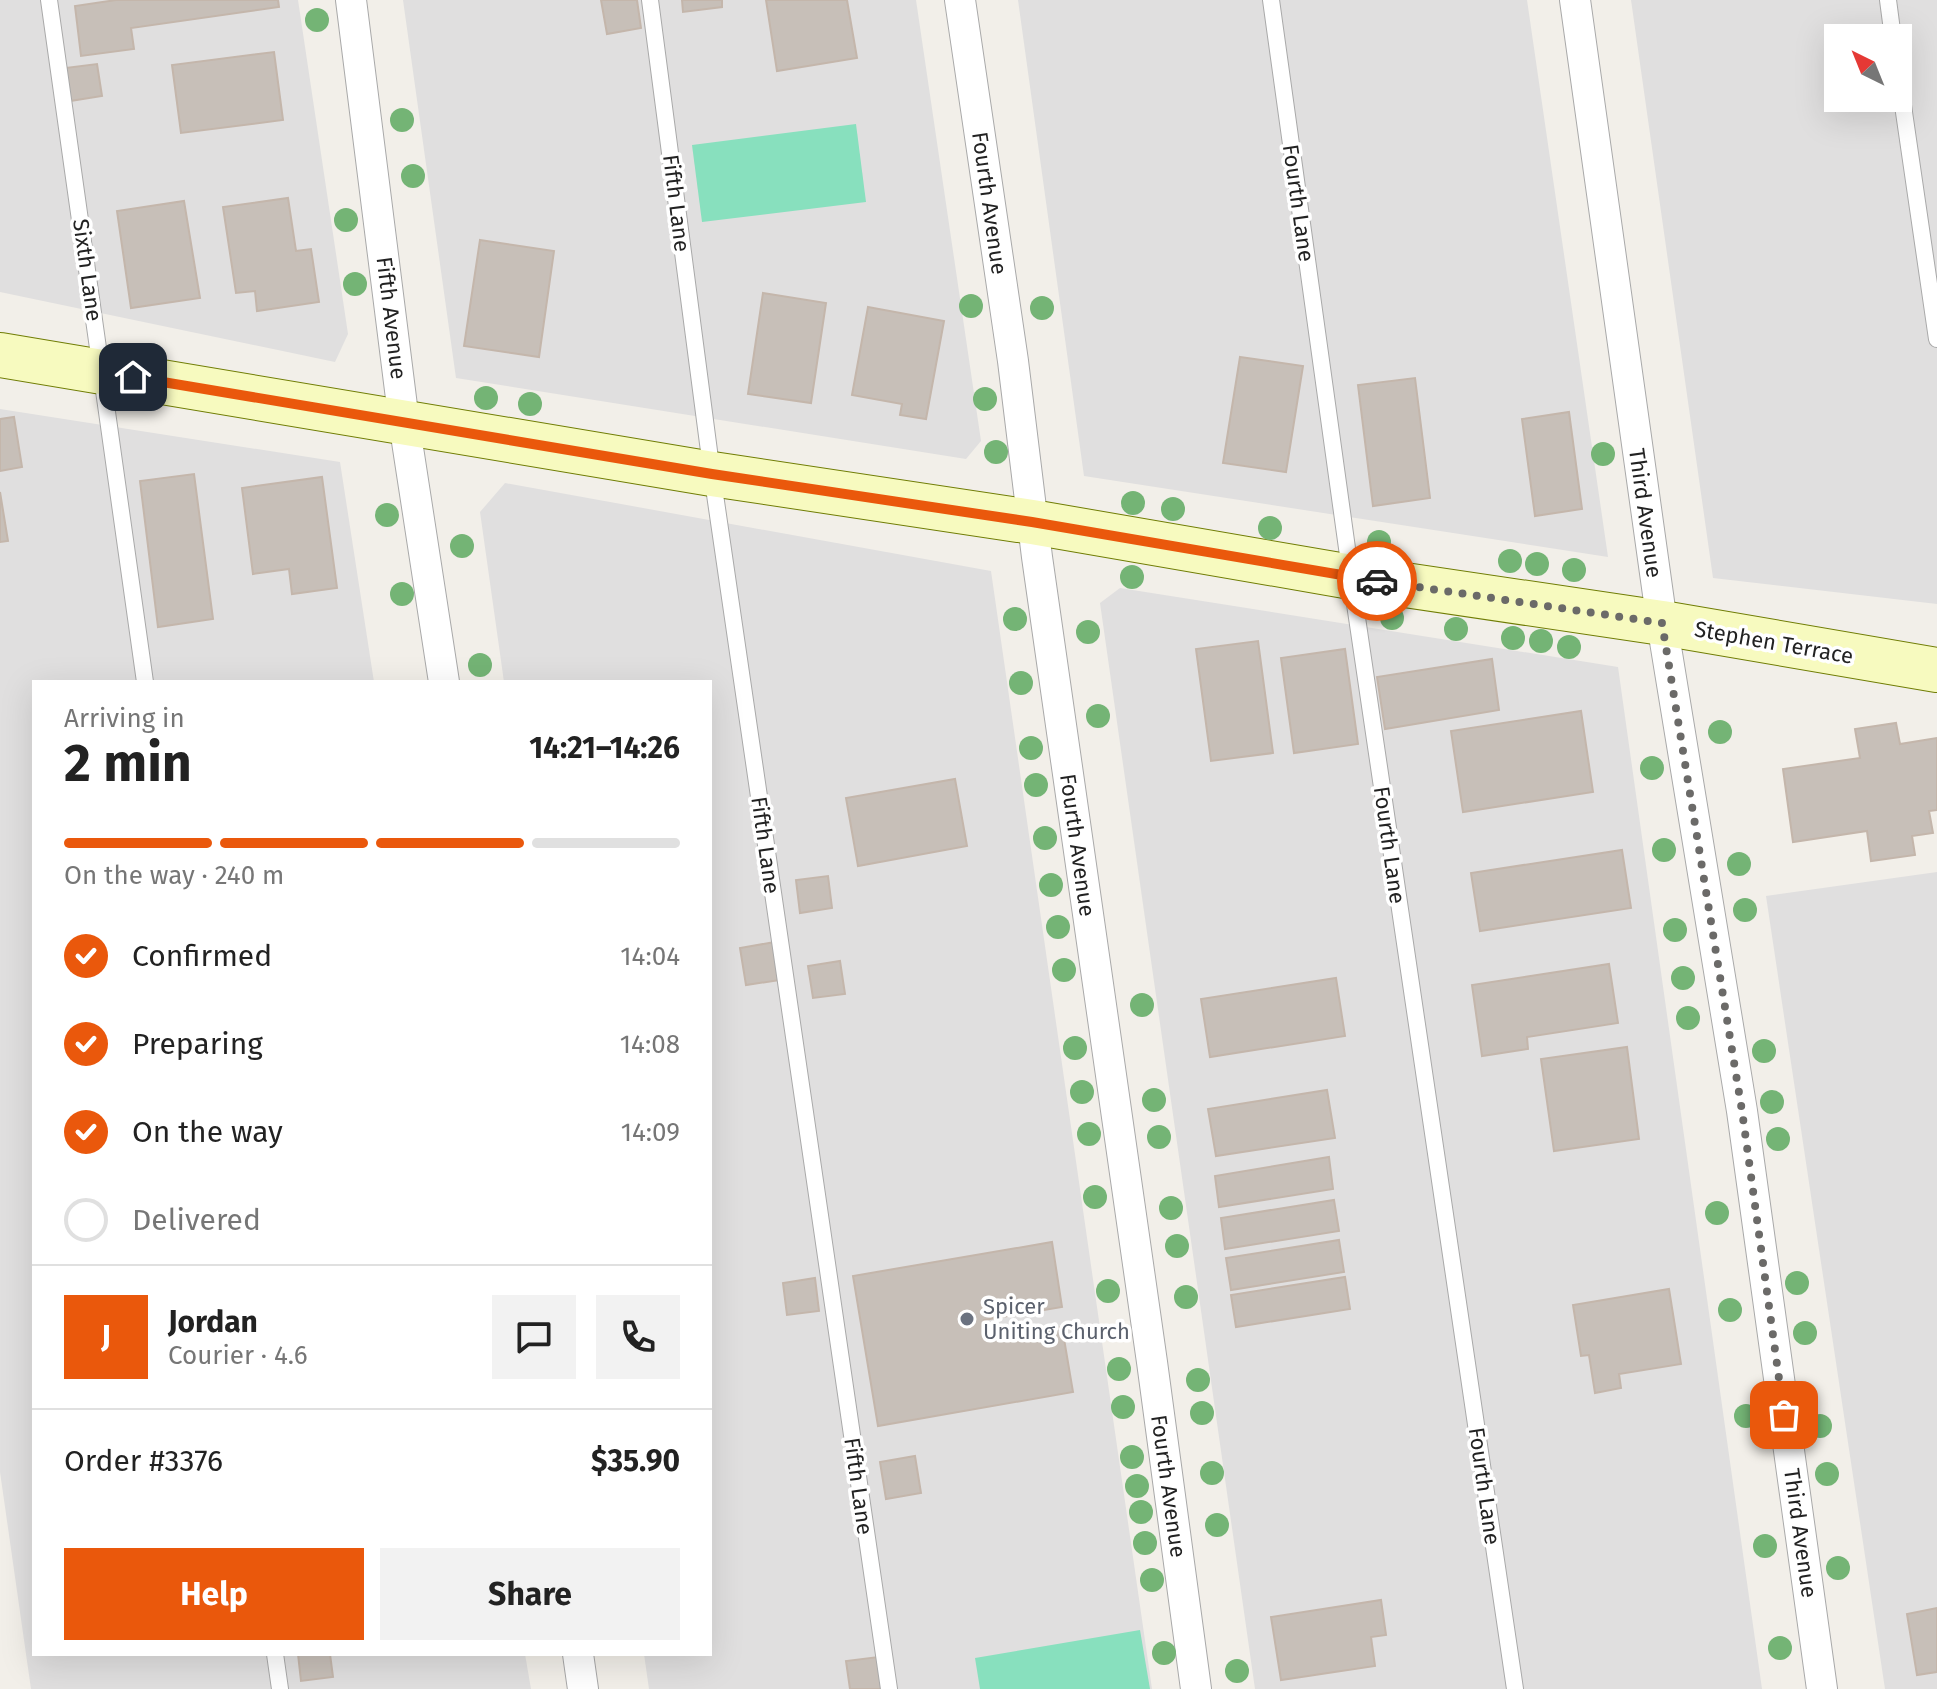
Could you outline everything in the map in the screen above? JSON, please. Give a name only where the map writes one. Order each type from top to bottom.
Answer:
[{"type":"main road","name":"Stephen Terrace","points":[[0,355],[712,474],[1032,522],[1351,577],[1662,623],[1937,670]]},
{"type":"street","name":"Fifth Avenue","points":[[351,0],[404,422],[444,680]]},
{"type":"street","name":"Fourth Avenue","points":[[960,0],[1013,361],[1032,522],[1196,1689]]},
{"type":"street","name":"Third Avenue","points":[[1575,0],[1662,623],[1742,1111],[1822,1689]]},
{"type":"street","points":[[578,1656],[583,1689]]},
{"type":"lane","name":"Sixth Lane","points":[[49,0],[145,680]]},
{"type":"lane","name":"Fifth Lane","points":[[650,0],[712,474],[889,1689]]},
{"type":"lane","name":"Fourth Lane","points":[[1271,0],[1351,577],[1515,1689]]},
{"type":"lane","points":[[1888,0],[1891,24]]},
{"type":"lane","points":[[1904,112],[1937,339]]},
{"type":"lane","points":[[275,1656],[280,1689]]},
{"type":"shaded area","points":[[0,0],[298,0],[348,334],[335,362],[0,292]]},
{"type":"shaded area","points":[[403,0],[916,0],[981,441],[966,459],[456,378]]},
{"type":"shaded area","points":[[1018,0],[1527,0],[1608,557],[1084,476]]},
{"type":"shaded area","points":[[1631,0],[1937,0],[1937,604],[1713,578]]},
{"type":"shaded area","points":[[0,409],[340,462],[374,680],[32,680],[32,1656],[525,1656],[531,1689],[31,1689],[0,1472]]},
{"type":"shaded area","points":[[505,483],[991,571],[1152,1689],[649,1689],[644,1656],[712,1656],[712,680],[504,680],[480,512]]},
{"type":"shaded area","points":[[1120,588],[1618,667],[1762,1689],[1255,1689],[1100,603]]},
{"type":"shaded area","points":[[1937,872],[1937,1689],[1885,1689],[1766,896]]},
{"type":"green space","points":[[856,124],[866,202],[702,222],[692,145]]},
{"type":"green space","points":[[1140,1630],[1150,1689],[980,1689],[975,1658]]},
{"type":"building","points":[[116,0],[278,0],[279,7],[131,28],[134,49],[81,56],[75,6]]},
{"type":"building","points":[[601,0],[637,0],[641,28],[607,34]]},
{"type":"building","points":[[682,0],[722,0],[722,7],[683,12]]},
{"type":"building","points":[[766,0],[847,0],[857,58],[777,71]]},
{"type":"building","points":[[274,52],[283,120],[181,133],[172,65]]},
{"type":"building","points":[[97,64],[102,96],[70,101],[65,68]]},
{"type":"building","points":[[288,198],[296,251],[311,249],[319,302],[257,311],[255,291],[236,293],[223,207]]},
{"type":"building","points":[[184,201],[200,298],[131,308],[117,211]]},
{"type":"building","points":[[480,240],[554,251],[539,357],[464,346]]},
{"type":"building","points":[[763,293],[826,303],[811,403],[748,394]]},
{"type":"building","points":[[868,307],[944,321],[926,419],[900,415],[902,404],[852,395]]},
{"type":"building","points":[[1240,357],[1303,366],[1286,472],[1223,463]]},
{"type":"building","points":[[1415,378],[1430,498],[1373,506],[1358,385]]},
{"type":"building","points":[[1569,412],[1582,509],[1535,516],[1522,419]]},
{"type":"building","points":[[14,417],[22,467],[0,471],[0,419]]},
{"type":"building","points":[[194,474],[213,619],[158,627],[140,481]]},
{"type":"building","points":[[322,477],[337,588],[292,594],[289,569],[253,574],[242,488]]},
{"type":"building","points":[[0,492],[8,541],[0,542]]},
{"type":"building","points":[[1258,641],[1273,753],[1211,761],[1196,649]]},
{"type":"building","points":[[1345,649],[1358,744],[1294,753],[1281,658]]},
{"type":"building","points":[[1492,659],[1499,710],[1385,729],[1377,677]]},
{"type":"building","points":[[1581,711],[1593,792],[1463,812],[1451,731]]},
{"type":"building","points":[[1896,723],[1900,744],[1937,738],[1937,810],[1929,811],[1933,833],[1912,836],[1915,855],[1871,861],[1867,831],[1793,842],[1783,769],[1860,758],[1855,729]]},
{"type":"building","points":[[955,779],[967,846],[858,866],[846,798]]},
{"type":"building","points":[[1622,850],[1631,908],[1480,931],[1471,873]]},
{"type":"building","points":[[828,876],[832,908],[800,913],[796,880]]},
{"type":"building","points":[[775,942],[780,980],[746,985],[740,948]]},
{"type":"building","points":[[840,961],[845,994],[813,998],[808,966]]},
{"type":"building","points":[[1609,964],[1618,1023],[1527,1037],[1528,1049],[1482,1056],[1472,985]]},
{"type":"building","points":[[1336,978],[1345,1036],[1210,1057],[1201,999]]},
{"type":"building","points":[[1627,1047],[1639,1139],[1554,1151],[1541,1059]]},
{"type":"building","points":[[1327,1090],[1335,1138],[1216,1156],[1208,1109]]},
{"type":"building","points":[[1329,1157],[1333,1189],[1219,1207],[1215,1176]]},
{"type":"building","points":[[1334,1200],[1339,1231],[1225,1249],[1221,1218]]},
{"type":"building","points":[[1339,1240],[1344,1272],[1231,1290],[1226,1258]]},
{"type":"building","points":[[1052,1242],[1062,1307],[984,1320],[987,1340],[1062,1327],[1073,1392],[878,1426],[853,1276]]},
{"type":"building","points":[[1345,1277],[1350,1309],[1236,1327],[1231,1295]]},
{"type":"building","points":[[815,1278],[819,1311],[787,1315],[783,1283]]},
{"type":"building","points":[[1669,1289],[1681,1364],[1619,1374],[1621,1388],[1595,1393],[1589,1355],[1581,1356],[1573,1305]]},
{"type":"building","points":[[915,1456],[921,1493],[886,1499],[880,1462]]},
{"type":"building","points":[[1381,1600],[1386,1635],[1371,1637],[1375,1666],[1281,1680],[1271,1617]]},
{"type":"building","points":[[1937,1608],[1937,1672],[1917,1675],[1907,1614]]},
{"type":"building","points":[[298,1656],[330,1656],[333,1677],[301,1681]]},
{"type":"building","points":[[878,1657],[882,1689],[850,1689],[846,1661]]},
{"type":"way so far","points":[[1377,581],[1662,623],[1742,1111],[1784,1415]]},
{"type":"place","name":"Spicer Uniting Church","points":[[967,1319]]},
{"type":"route","points":[[133,377],[1377,581]]}]
